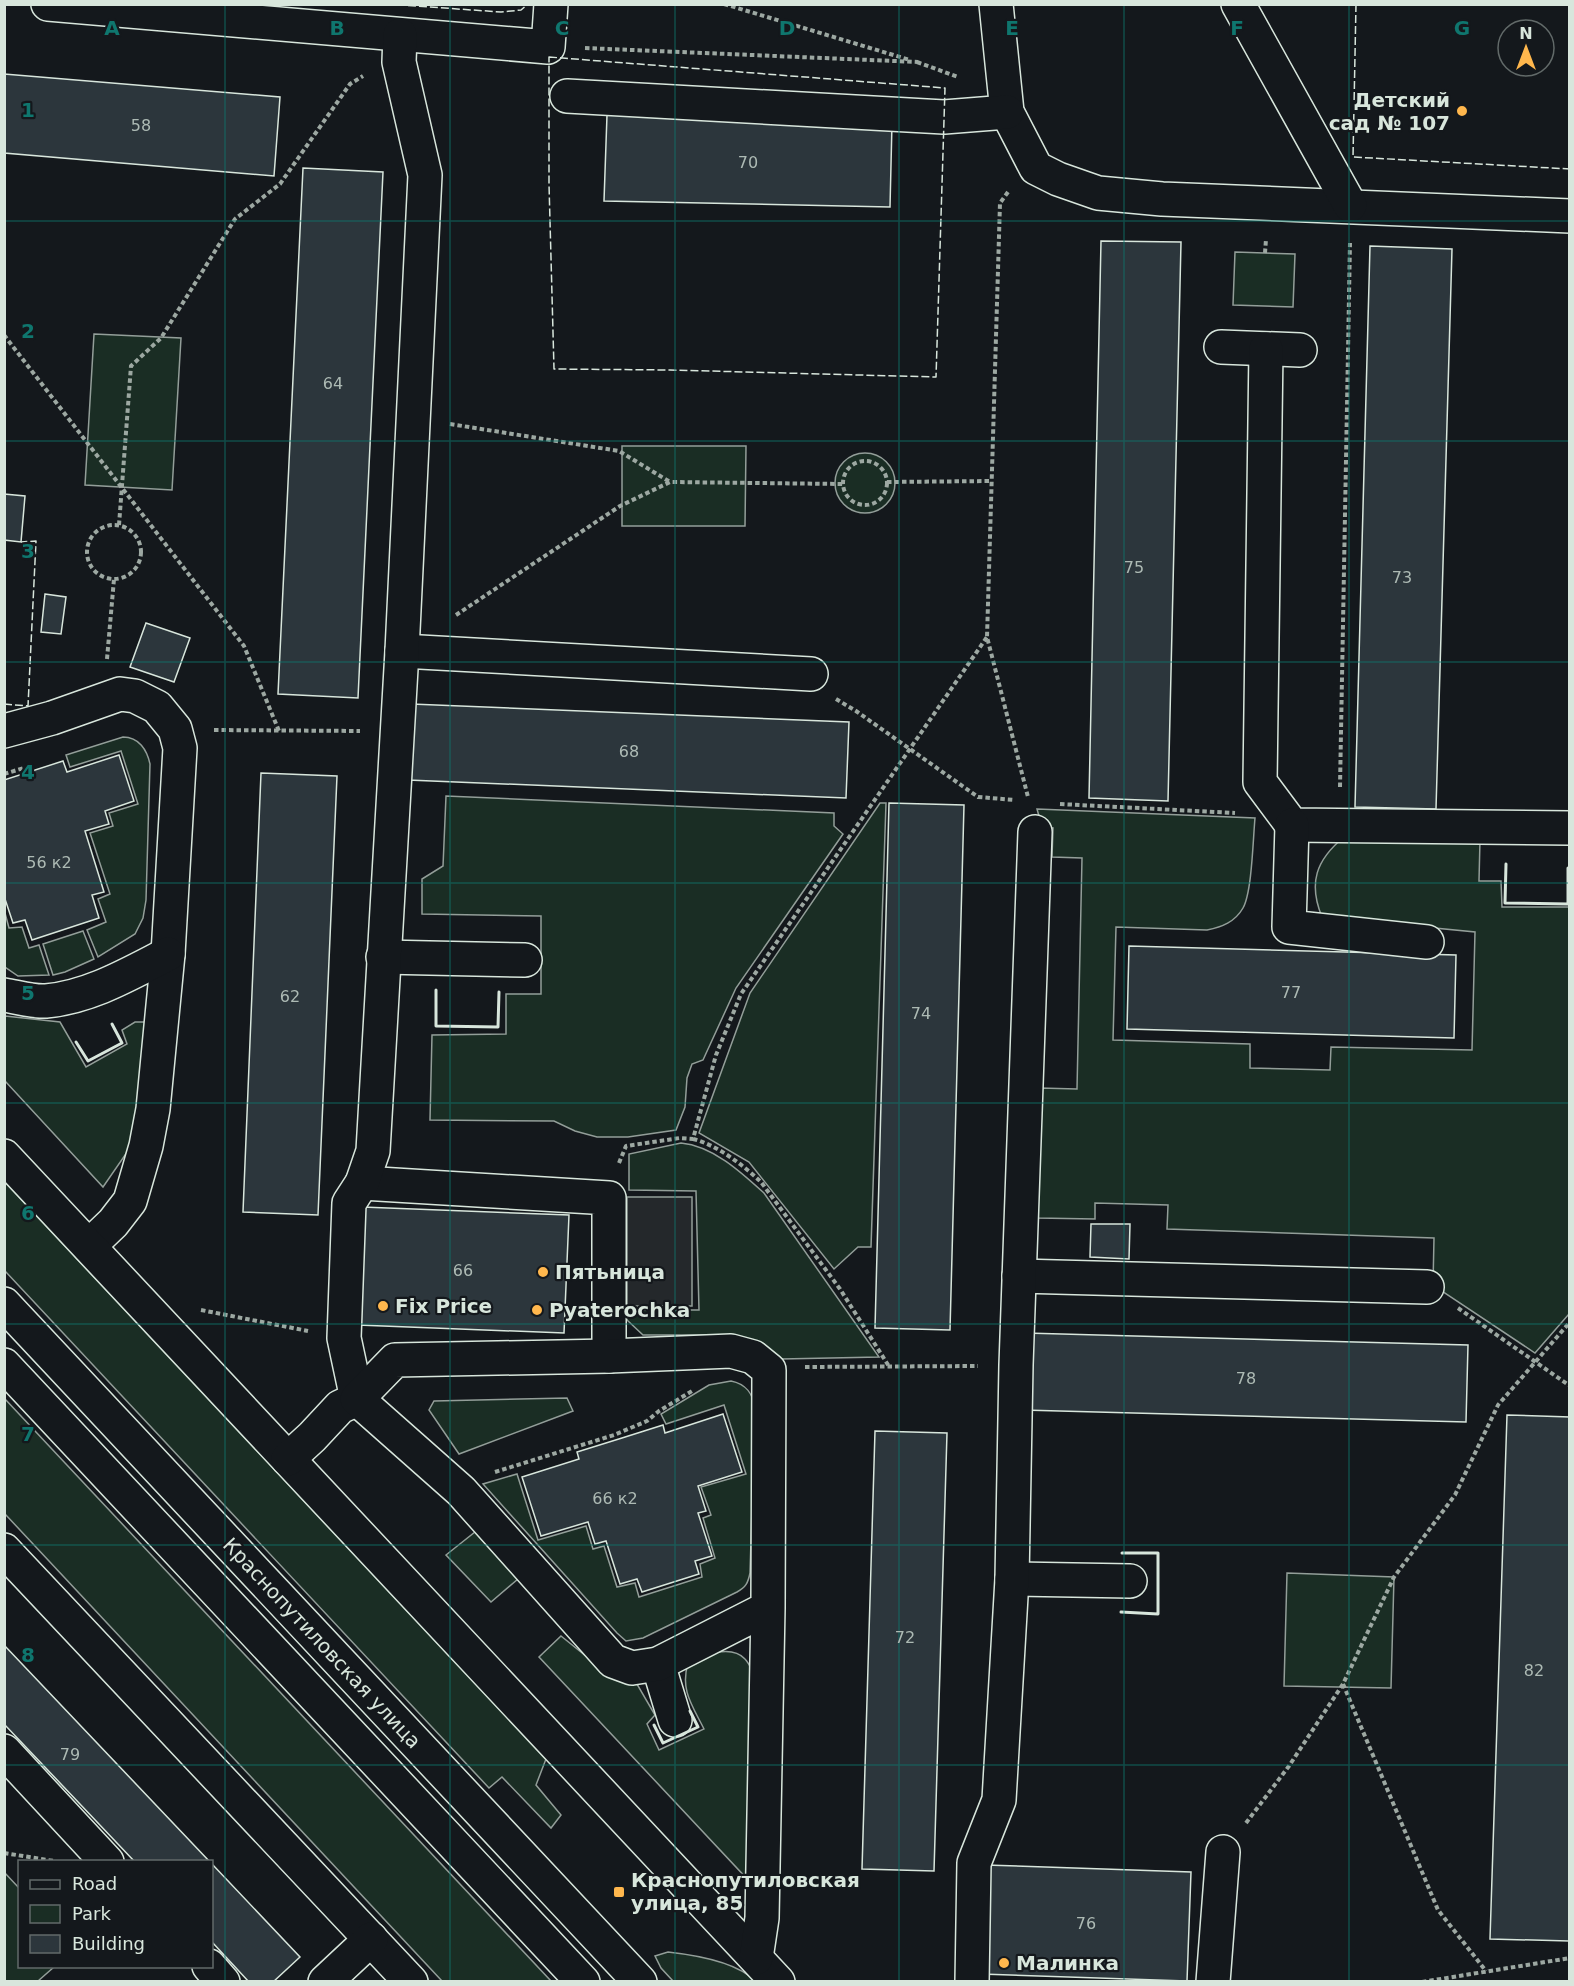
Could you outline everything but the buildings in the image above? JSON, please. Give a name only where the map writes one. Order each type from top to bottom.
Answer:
[{"type":"main road","points":[[48,4],[400,49],[548,46],[551,4]]},
{"type":"main road","points":[[996,4],[1007,112],[1036,168],[1058,179],[1098,193],[1350,220],[1569,216]]},
{"type":"main road","points":[[1238,4],[1350,220]]},
{"type":"main road","points":[[400,49],[425,175],[413,418],[412,652],[396,732],[373,1151],[363,1183],[349,1203],[344,1338],[357,1399],[461,1491],[613,1661],[632,1668],[657,1664],[768,1608]]},
{"type":"main road","points":[[567,96],[944,117],[1007,112]]},
{"type":"main road","points":[[1221,347],[1300,350]]},
{"type":"main road","points":[[1266,349],[1260,782],[1288,819],[1289,927],[1427,942]]},
{"type":"main road","points":[[412,652],[812,674]]},
{"type":"main road","points":[[4,731],[52,718],[120,694],[135,696],[158,707],[175,729],[180,748],[168,954],[153,1108],[146,1146],[130,1201],[113,1223],[89,1246]]},
{"type":"main road","points":[[972,1982],[974,1863],[999,1800],[1012,1579],[1032,817]]},
{"type":"main road","points":[[1288,819],[1339,824],[1569,828]]},
{"type":"main road","points":[[4,995],[44,1002],[82,994],[168,954]]},
{"type":"main road","points":[[383,957],[525,960]]},
{"type":"main road","points":[[4,1156],[777,1982]]},
{"type":"main road","points":[[363,1183],[609,1198],[609,1356]]},
{"type":"main road","points":[[1019,1276],[1427,1287]]},
{"type":"main road","name":"Краснопутиловская улица","points":[[4,1304],[640,1982]]},
{"type":"main road","points":[[288,1459],[340,1407],[357,1399],[395,1360],[731,1351],[753,1357],[770,1370],[762,1918],[756,1958]]},
{"type":"main road","name":"Краснопутиловская улица","points":[[4,1365],[583,1982]]},
{"type":"main road","points":[[4,1550],[411,1982]]},
{"type":"main road","points":[[1012,1579],[1130,1581]]},
{"type":"main road","points":[[657,1664],[675,1720]]},
{"type":"main road","points":[[4,1751],[105,1860]]},
{"type":"main road","points":[[1213,1982],[1222,1852]]},
{"type":"main road","points":[[325,1982],[371,1939]]},
{"type":"main road","points":[[211,1968],[223,1982]]},
{"type":"path","points":[[724,4],[918,62],[966,80],[1007,112]]},
{"type":"path","points":[[577,48],[918,62]]},
{"type":"path","points":[[119,525],[131,366],[161,338],[235,219],[280,184],[350,84],[382,65],[400,49]]},
{"type":"path","points":[[1032,817],[987,637],[1000,203],[1006,194],[1036,168]]},
{"type":"path","points":[[1339,824],[1350,220]]},
{"type":"path","points":[[4,335],[244,646],[279,730]]},
{"type":"path","points":[[413,418],[619,451],[670,482]]},
{"type":"path","points":[[864,461],[882,469],[886,482],[884,494],[869,505],[851,500],[843,484],[851,466],[864,461]]},
{"type":"path","points":[[886,482],[991,481]]},
{"type":"path","points":[[412,652],[432,631],[620,506],[670,482],[843,484]]},
{"type":"path","points":[[108,525],[119,525],[129,530],[137,538],[141,549],[140,560],[134,570],[125,577],[114,579],[103,577],[93,570],[87,560],[86,550],[89,538],[97,530],[108,525]]},
{"type":"path","points":[[109,698],[105,686],[114,579]]},
{"type":"path","points":[[693,1139],[716,1055],[741,994],[987,637]]},
{"type":"path","points":[[856,711],[978,797],[1032,817],[1093,807],[1288,819]]},
{"type":"path","points":[[175,729],[396,732]]},
{"type":"path","points":[[4,774],[31,766]]},
{"type":"path","points":[[609,1198],[615,1173],[626,1146],[680,1138],[693,1139],[713,1147],[749,1170],[761,1182],[840,1290],[890,1368]]},
{"type":"path","points":[[1427,1287],[1569,1386]]},
{"type":"path","points":[[194,1309],[344,1338]]},
{"type":"path","points":[[1222,1852],[1266,1800],[1343,1684],[1394,1577],[1455,1495],[1498,1405],[1569,1322]]},
{"type":"path","points":[[770,1370],[785,1372],[796,1367],[890,1368],[1016,1365]]},
{"type":"path","points":[[461,1491],[476,1479],[614,1435],[647,1421],[698,1387]]},
{"type":"path","points":[[1343,1684],[1438,1910],[1486,1971]]},
{"type":"path","points":[[4,1853],[44,1860]]},
{"type":"path","points":[[1422,1982],[1569,1958]]},
{"type":"green space","points":[[1235,252],[1295,254],[1293,307],[1233,305]]},
{"type":"green space","points":[[94,334],[181,338],[172,490],[85,485]]},
{"type":"green space","points":[[622,446],[746,446],[745,526],[622,526]]},
{"type":"green space","points":[[865,453],[882,458],[890,466],[895,483],[890,500],[882,508],[865,513],[848,508],[840,500],[835,483],[840,466],[848,458]]},
{"type":"green space","points":[[123,737],[134,739],[141,745],[150,764],[146,900],[143,918],[135,934],[98,957],[87,930],[106,922],[98,899],[110,894],[90,833],[113,826],[109,813],[138,804],[121,751],[70,767],[66,755]]},
{"type":"green space","points":[[446,796],[834,813],[834,826],[843,834],[736,988],[703,1060],[692,1064],[687,1078],[685,1107],[676,1130],[628,1137],[597,1137],[575,1131],[554,1121],[430,1120],[432,1035],[506,1034],[506,994],[541,994],[541,916],[422,914],[422,879],[443,866]]},
{"type":"green space","points":[[880,803],[886,803],[871,1247],[858,1247],[834,1269],[749,1162],[699,1133],[750,993]]},
{"type":"green space","points":[[1037,809],[1255,818],[1252,865],[1246,900],[1240,913],[1232,920],[1207,930],[1116,927],[1113,1040],[1250,1044],[1250,1068],[1330,1070],[1331,1047],[1472,1050],[1475,932],[1322,917],[1316,893],[1317,873],[1327,854],[1344,837],[1480,840],[1479,881],[1501,881],[1502,907],[1569,907],[1569,1314],[1535,1353],[1433,1285],[1434,1238],[1167,1229],[1168,1205],[1095,1203],[1095,1219],[1037,1218],[1040,1088],[1077,1089],[1082,858],[1052,857],[1053,828],[1042,827]]},
{"type":"green space","points":[[5,913],[9,928],[22,927],[29,948],[39,945],[49,975],[18,976],[5,967]]},
{"type":"green space","points":[[83,931],[94,959],[53,975],[43,944]]},
{"type":"green space","points":[[5,1016],[60,1022],[86,1067],[127,1044],[122,1030],[135,1022],[146,1022],[137,1129],[130,1148],[103,1187],[5,1081]]},
{"type":"green space","points":[[681,1143],[704,1149],[726,1161],[764,1193],[879,1357],[781,1359],[741,1337],[643,1335],[627,1320],[628,1310],[699,1310],[696,1191],[629,1190],[629,1154]]},
{"type":"green space","points":[[5,1182],[546,1759],[536,1785],[561,1815],[551,1828],[502,1777],[489,1788],[5,1271]]},
{"type":"green space","points":[[731,1381],[741,1384],[748,1390],[753,1398],[755,1409],[750,1573],[747,1582],[737,1592],[643,1638],[626,1641],[483,1484],[517,1474],[538,1540],[586,1526],[593,1549],[604,1546],[617,1587],[635,1583],[639,1597],[702,1577],[700,1564],[715,1558],[703,1518],[711,1515],[701,1487],[746,1474],[724,1405],[666,1424],[661,1414],[709,1385]]},
{"type":"green space","points":[[567,1398],[573,1411],[459,1454],[429,1410],[434,1401]]},
{"type":"green space","points":[[5,1399],[551,1981],[442,1981],[5,1514]]},
{"type":"green space","points":[[475,1532],[518,1579],[491,1602],[446,1555]]},
{"type":"green space","points":[[1287,1573],[1394,1577],[1391,1688],[1284,1686]]},
{"type":"green space","points":[[561,1636],[596,1664],[637,1684],[655,1715],[647,1724],[659,1750],[704,1729],[686,1689],[688,1663],[717,1652],[732,1652],[746,1660],[753,1672],[751,1883],[539,1657]]},
{"type":"green space","points":[[4,1872],[18,1887],[18,1968],[53,1968],[38,1981],[5,1981]]},
{"type":"green space","points":[[668,1952],[703,1957],[727,1964],[747,1974],[755,1981],[673,1981],[661,1968],[655,1956]]},
{"type":"shaded area","points":[[627,1197],[692,1197],[692,1306],[627,1306]]},
{"type":"fence","points":[[386,4],[501,12],[521,10],[528,4]]},
{"type":"fence","points":[[1356,4],[1353,157],[1570,169]]},
{"type":"fence","points":[[549,57],[945,88],[936,377],[554,369],[549,184],[549,57]]},
{"type":"fence","points":[[4,704],[28,706],[36,541],[21,542]]},
{"type":"wall","points":[[1506,864],[1505,903],[1568,904],[1568,868]]},
{"type":"wall","points":[[436,990],[436,1026],[498,1027],[499,992]]},
{"type":"wall","points":[[76,1042],[88,1061],[122,1043],[112,1024]]},
{"type":"wall","points":[[1121,1612],[1158,1614],[1158,1553],[1122,1553]]},
{"type":"wall","points":[[654,1725],[663,1743],[698,1727],[690,1711]]},
{"type":"place","name":"Детский сад № 107","points":[[1462,111]]},
{"type":"place","name":"Пятьница","points":[[543,1272]]},
{"type":"place","name":"Fix Price","points":[[383,1306]]},
{"type":"place","name":"Pyaterochka","points":[[537,1310]]},
{"type":"place","name":"Краснопутиловская улица, 85","points":[[619,1892]]},
{"type":"place","name":"Малинка","points":[[1004,1963]]}]
